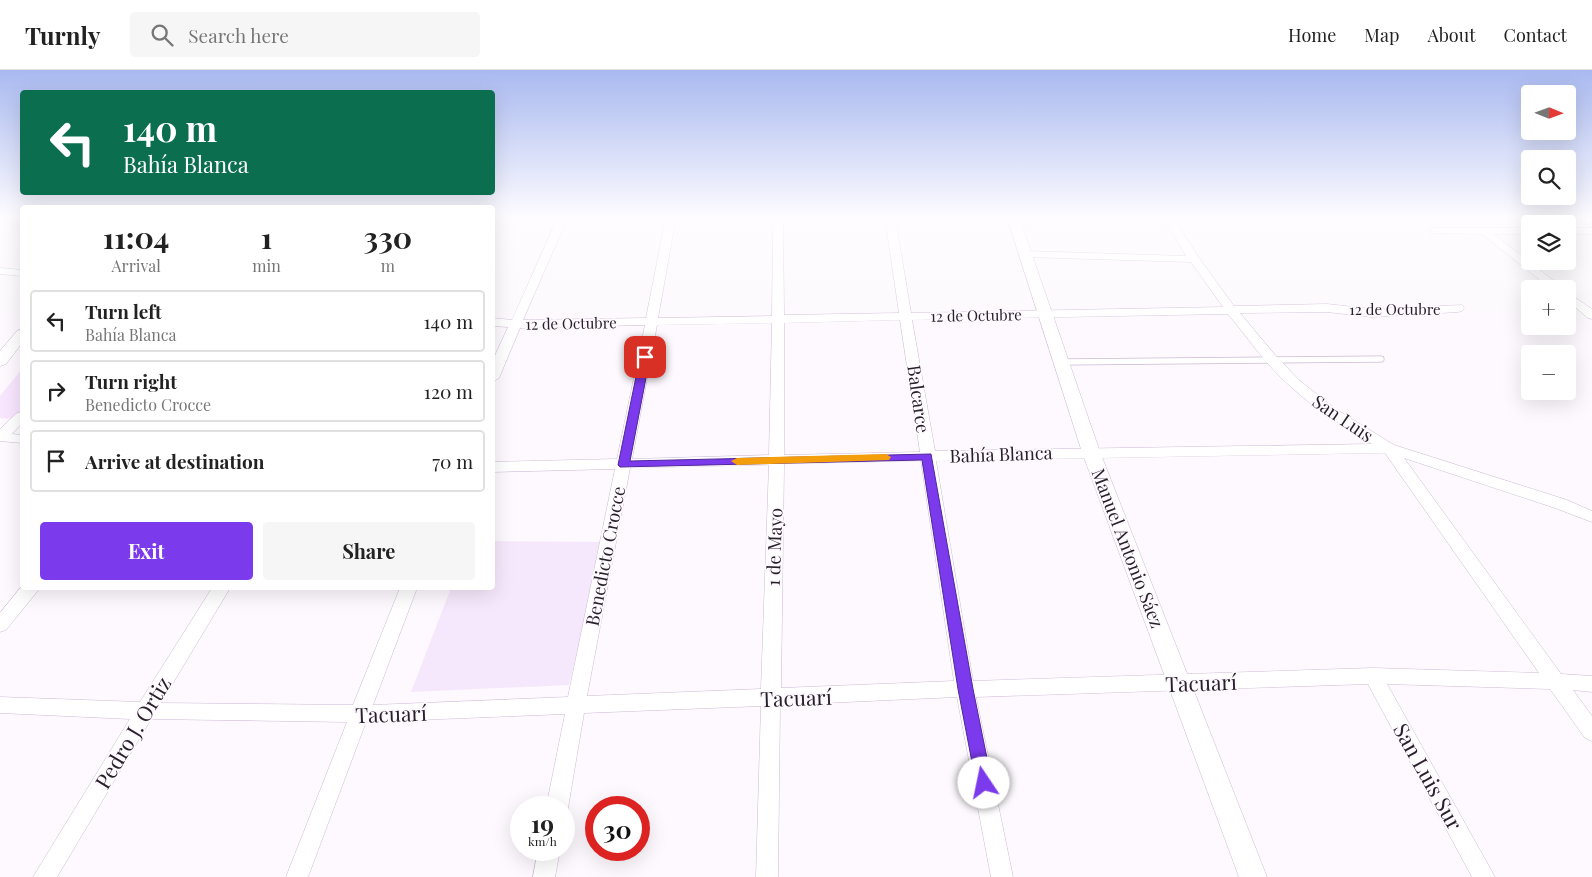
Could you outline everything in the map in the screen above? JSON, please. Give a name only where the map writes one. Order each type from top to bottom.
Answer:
[{"type":"street","points":[[495,371],[546,255]]},
{"type":"street","name":"Benedicto Crocce","points":[[559,796],[575,706],[664,255]]},
{"type":"street","name":"1 de Mayo","points":[[767,877],[780,320],[779,255]]},
{"type":"street","name":"Balcarce","points":[[896,255],[965,689],[1002,877]]},
{"type":"street","name":"Manuel Antonio Sáez","points":[[1025,255],[1091,452],[1253,877]]},
{"type":"street","points":[[1047,255],[1194,259]]},
{"type":"street","name":"San Luis","points":[[1191,255],[1231,310],[1272,360],[1294,383],[1329,411],[1389,448],[1561,504],[1592,517]]},
{"type":"street","points":[[1514,255],[1547,280]]},
{"type":"street","points":[[0,271],[20,273]]},
{"type":"street","points":[[1576,302],[1592,315]]},
{"type":"street","name":"12 de Octubre","points":[[495,322],[515,324],[780,320],[1327,308],[1372,313],[1458,308]]},
{"type":"street","points":[[0,361],[20,336]]},
{"type":"street","points":[[0,437],[20,418]]},
{"type":"street","points":[[0,437],[20,439]]},
{"type":"street","points":[[1389,448],[1592,732]]},
{"type":"street","name":"Bahía Blanca","points":[[495,467],[1091,452],[1389,448]]},
{"type":"street","points":[[0,625],[30,590]]},
{"type":"street","name":"Pedro J. Ortiz","points":[[44,877],[220,590]]},
{"type":"street","points":[[297,877],[407,590]]},
{"type":"street","name":"Tacuarí","points":[[0,705],[145,711],[359,714],[965,689],[1180,684],[1373,676],[1554,680],[1592,684]]},
{"type":"street","name":"San Luis Sur","points":[[1373,676],[1484,877]]},
{"type":"street","points":[[544,877],[547,861]]},
{"type":"lane","points":[[1062,362],[1381,359]]},
{"type":"shaded area","points":[[20,371],[20,415],[16,419],[0,418],[0,396]]},
{"type":"shaded area","points":[[495,541],[604,542],[569,685],[411,692],[450,590],[495,590]]},
{"type":"slow traffic","points":[[737,461],[886,457]]},
{"type":"route","points":[[645,357],[624,465],[927,456],[965,689],[984,783]]}]
